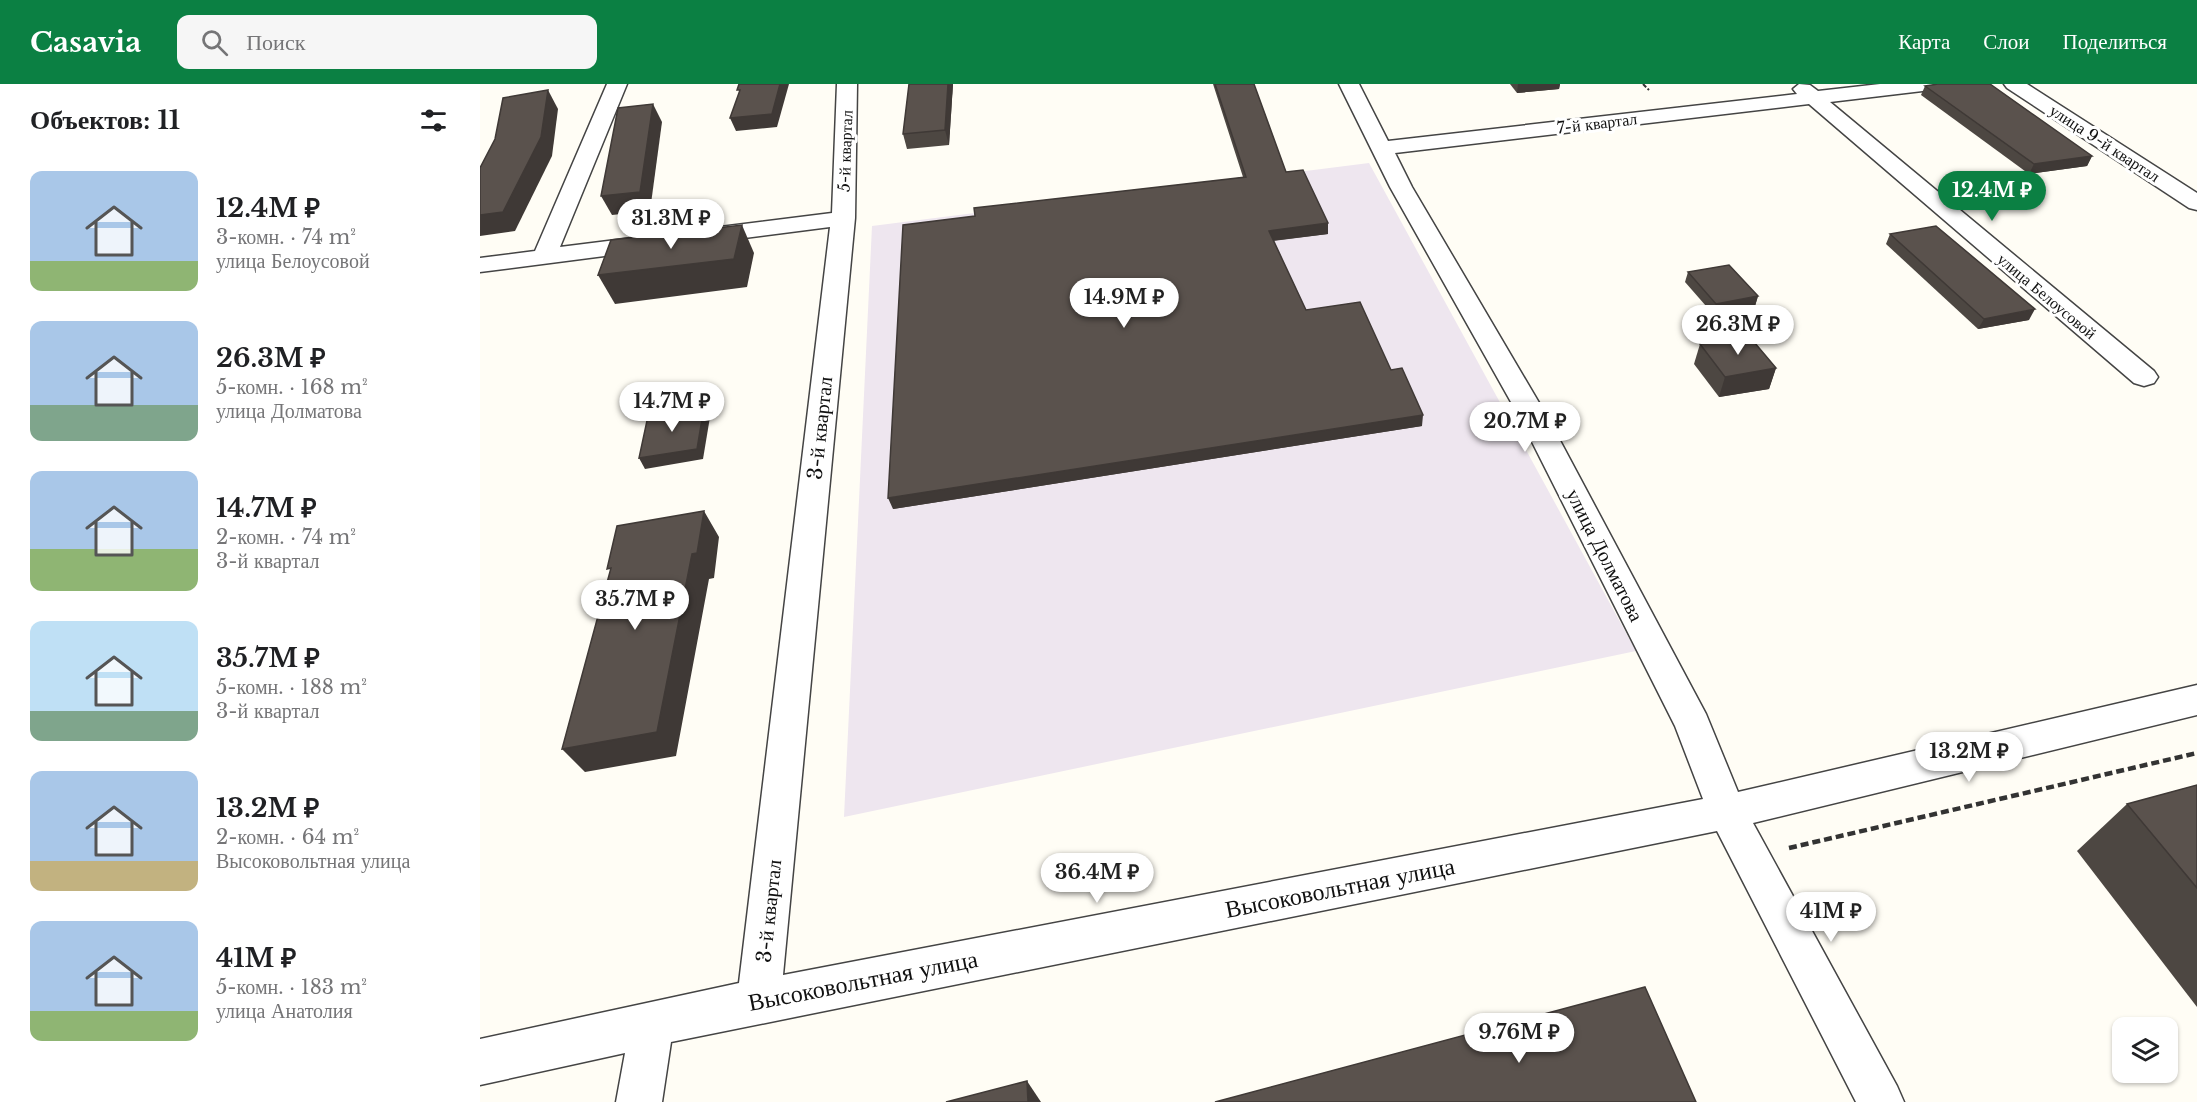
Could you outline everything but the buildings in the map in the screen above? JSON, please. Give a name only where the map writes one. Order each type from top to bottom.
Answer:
[{"type":"street","points":[[544,257],[617,84]]},
{"type":"street","name":"5-й квартал","points":[[843,218],[847,84]]},
{"type":"street","name":"улица Долматова","points":[[1349,84],[1401,187],[1545,440],[1693,725],[1727,812],[1881,1102]]},
{"type":"street","name":"7-й квартал","points":[[1382,148],[1805,91],[1931,84]]},
{"type":"street","name":"улица 9-й квартал","points":[[2014,84],[2197,203]]},
{"type":"street","name":"улица Белоусовой","points":[[1805,91],[2144,377]]},
{"type":"street","points":[[480,266],[843,218]]},
{"type":"street","name":"3-й квартал","points":[[759,1001],[843,218]]},
{"type":"street","name":"Высоковольтная улица","points":[[480,1062],[759,1001],[1727,812],[2197,699]]},
{"type":"street","points":[[639,1102],[652,1023]]},
{"type":"path","points":[[1750,857],[2197,753]]},
{"type":"shaded area","points":[[1369,163],[1636,651],[844,817],[872,226]]}]
